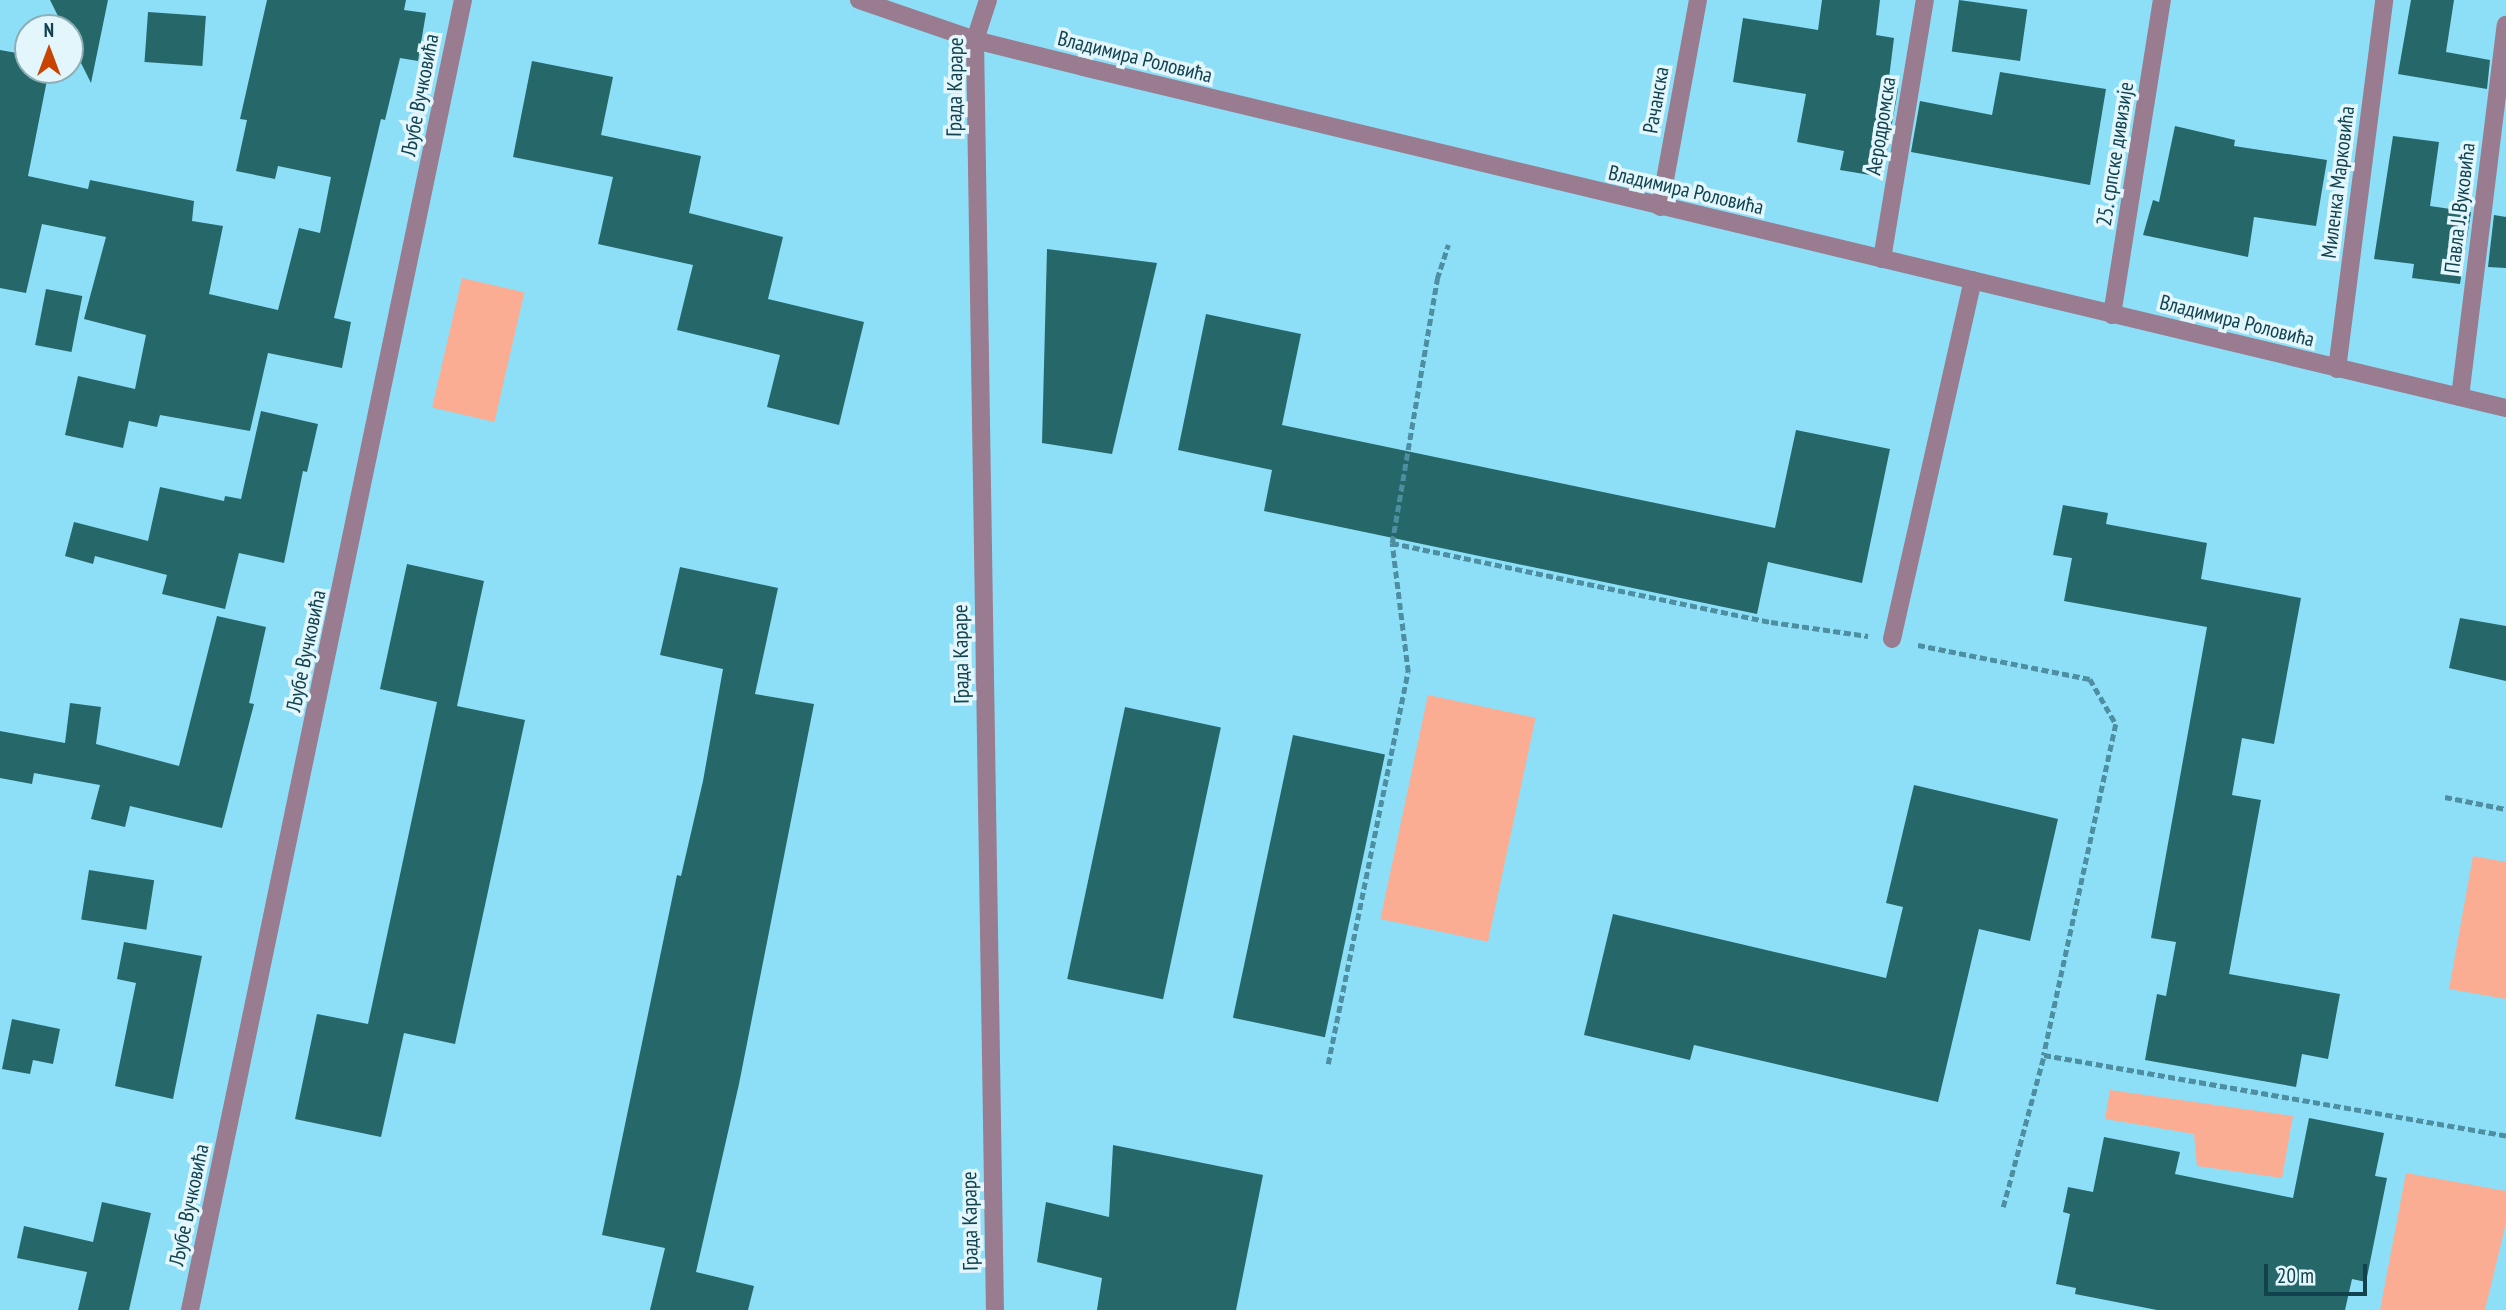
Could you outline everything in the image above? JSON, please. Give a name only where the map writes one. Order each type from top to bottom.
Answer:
[{"type":"street","name":"Љубе Вучковића","points":[[190,1310],[463,0]]},
{"type":"street","name":"Владимира Роловића","points":[[859,0],[975,40],[1660,207],[2506,408]]},
{"type":"street","name":"Града Караре","points":[[988,0],[975,40],[995,1310]]},
{"type":"street","name":"Рачанска","points":[[1660,207],[1698,0]]},
{"type":"street","name":"Аеродромска","points":[[1882,259],[1925,0]]},
{"type":"street","name":"25. српске дивизије","points":[[2112,315],[2162,0]]},
{"type":"street","name":"Миленка Марковића","points":[[2337,369],[2384,0]]},
{"type":"street","name":"Павла Ј. Вуковића","points":[[2460,397],[2506,25]]},
{"type":"street","points":[[1892,639],[1973,280]]},
{"type":"path","points":[[1328,1064],[1408,672],[1392,543],[1437,279],[1448,245]]},
{"type":"path","points":[[1392,543],[1771,622],[1892,639],[2090,679],[2116,723],[2044,1055],[2003,1207]]},
{"type":"path","points":[[2445,797],[2506,809]]},
{"type":"path","points":[[2044,1055],[2506,1136]]},
{"type":"shaded area","points":[[462,278],[524,292],[494,422],[432,408]]},
{"type":"shaded area","points":[[1428,695],[1536,718],[1488,942],[1380,919]]},
{"type":"shaded area","points":[[2473,856],[2506,862],[2506,999],[2449,989]]},
{"type":"shaded area","points":[[2110,1090],[2293,1116],[2282,1178],[2197,1166],[2194,1134],[2105,1119]]},
{"type":"shaded area","points":[[2406,1173],[2506,1191],[2506,1223],[2485,1310],[2380,1310]]},
{"type":"building","points":[[50,0],[108,0],[91,83],[84,69],[84,14],[57,14]]},
{"type":"building","points":[[267,0],[406,0],[404,10],[426,13],[418,61],[400,58],[385,120],[381,119],[334,318],[351,322],[342,368],[268,353],[250,431],[160,415],[157,427],[129,421],[123,448],[65,435],[78,376],[135,389],[146,335],[84,319],[106,237],[42,224],[26,293],[0,288],[0,50],[14,52],[14,84],[46,84],[28,176],[88,189],[90,180],[194,201],[192,221],[223,226],[209,294],[278,310],[299,228],[320,233],[331,177],[278,166],[275,179],[236,171],[247,120],[240,119]]},
{"type":"building","points":[[1822,0],[1880,0],[1876,35],[1894,38],[1888,86],[1898,88],[1882,177],[1840,170],[1844,151],[1797,142],[1806,94],[1733,82],[1743,18],[1818,30]]},
{"type":"building","points":[[1959,0],[2027,10],[2020,61],[1952,51]]},
{"type":"building","points":[[2411,0],[2454,0],[2446,52],[2490,60],[2487,89],[2398,74]]},
{"type":"building","points":[[148,12],[206,16],[202,66],[145,62]]},
{"type":"building","points":[[532,61],[613,77],[601,135],[701,156],[689,213],[783,237],[768,299],[864,322],[839,425],[767,407],[780,355],[677,330],[693,265],[598,244],[613,177],[513,157]]},
{"type":"building","points":[[2000,72],[2106,89],[2090,185],[1911,152],[1920,101],[1992,115]]},
{"type":"building","points":[[2175,126],[2235,140],[2234,146],[2327,160],[2316,226],[2254,217],[2248,257],[2143,235],[2153,200],[2159,202]]},
{"type":"building","points":[[2393,136],[2439,142],[2430,206],[2471,212],[2460,284],[2412,278],[2414,264],[2374,259]]},
{"type":"building","points":[[2494,215],[2506,217],[2506,268],[2488,267]]},
{"type":"building","points":[[1047,249],[1157,263],[1112,454],[1042,443]]},
{"type":"building","points":[[46,289],[82,296],[71,352],[35,345]]},
{"type":"building","points":[[1206,314],[1301,334],[1282,425],[1775,528],[1796,430],[1890,449],[1862,583],[1768,562],[1757,614],[1264,511],[1272,470],[1178,450]]},
{"type":"building","points":[[261,411],[318,424],[307,472],[303,471],[284,563],[239,553],[225,609],[162,594],[167,575],[95,556],[93,564],[65,556],[74,522],[148,541],[160,487],[224,501],[225,496],[241,499]]},
{"type":"building","points":[[2063,505],[2108,513],[2106,524],[2207,543],[2201,579],[2301,598],[2274,744],[2242,738],[2232,795],[2261,800],[2229,974],[2340,994],[2328,1059],[2302,1054],[2296,1087],[2145,1060],[2157,994],[2166,996],[2176,942],[2151,938],[2207,627],[2064,601],[2072,558],[2053,555]]},
{"type":"building","points":[[407,564],[484,581],[457,706],[525,720],[455,1044],[404,1033],[381,1137],[295,1119],[317,1014],[368,1024],[437,702],[380,689]]},
{"type":"building","points":[[680,567],[778,588],[755,694],[814,704],[739,1084],[696,1272],[754,1286],[748,1310],[650,1310],[665,1248],[602,1235],[677,875],[681,876],[703,781],[723,669],[660,655]]},
{"type":"building","points":[[217,616],[266,627],[249,703],[254,704],[222,828],[130,806],[125,827],[91,819],[100,785],[34,773],[32,784],[0,778],[0,731],[65,743],[70,703],[101,707],[96,744],[179,766]]},
{"type":"building","points":[[2460,618],[2506,626],[2506,681],[2449,668]]},
{"type":"building","points":[[1125,707],[1221,727],[1163,999],[1067,979]]},
{"type":"building","points":[[1293,735],[1385,755],[1325,1037],[1233,1018]]},
{"type":"building","points":[[1914,785],[2058,819],[2030,941],[1979,929],[1938,1102],[1694,1045],[1690,1060],[1584,1035],[1613,914],[1886,978],[1903,907],[1886,903]]},
{"type":"building","points":[[89,870],[154,880],[146,930],[81,919]]},
{"type":"building","points":[[124,942],[202,956],[173,1099],[115,1086],[136,983],[117,979]]},
{"type":"building","points":[[12,1019],[60,1029],[53,1064],[33,1060],[30,1074],[2,1069]]},
{"type":"building","points":[[2309,1118],[2384,1133],[2375,1176],[2387,1178],[2366,1282],[2352,1279],[2345,1310],[2157,1310],[2075,1294],[2076,1288],[2056,1284],[2070,1214],[2063,1212],[2068,1187],[2093,1192],[2104,1137],[2180,1152],[2175,1174],[2293,1198]]},
{"type":"building","points":[[1113,1145],[1263,1175],[1236,1310],[1097,1310],[1102,1278],[1037,1262],[1046,1202],[1109,1217]]},
{"type":"building","points":[[102,1202],[151,1213],[129,1310],[78,1310],[87,1272],[17,1258],[24,1226],[93,1242]]}]
